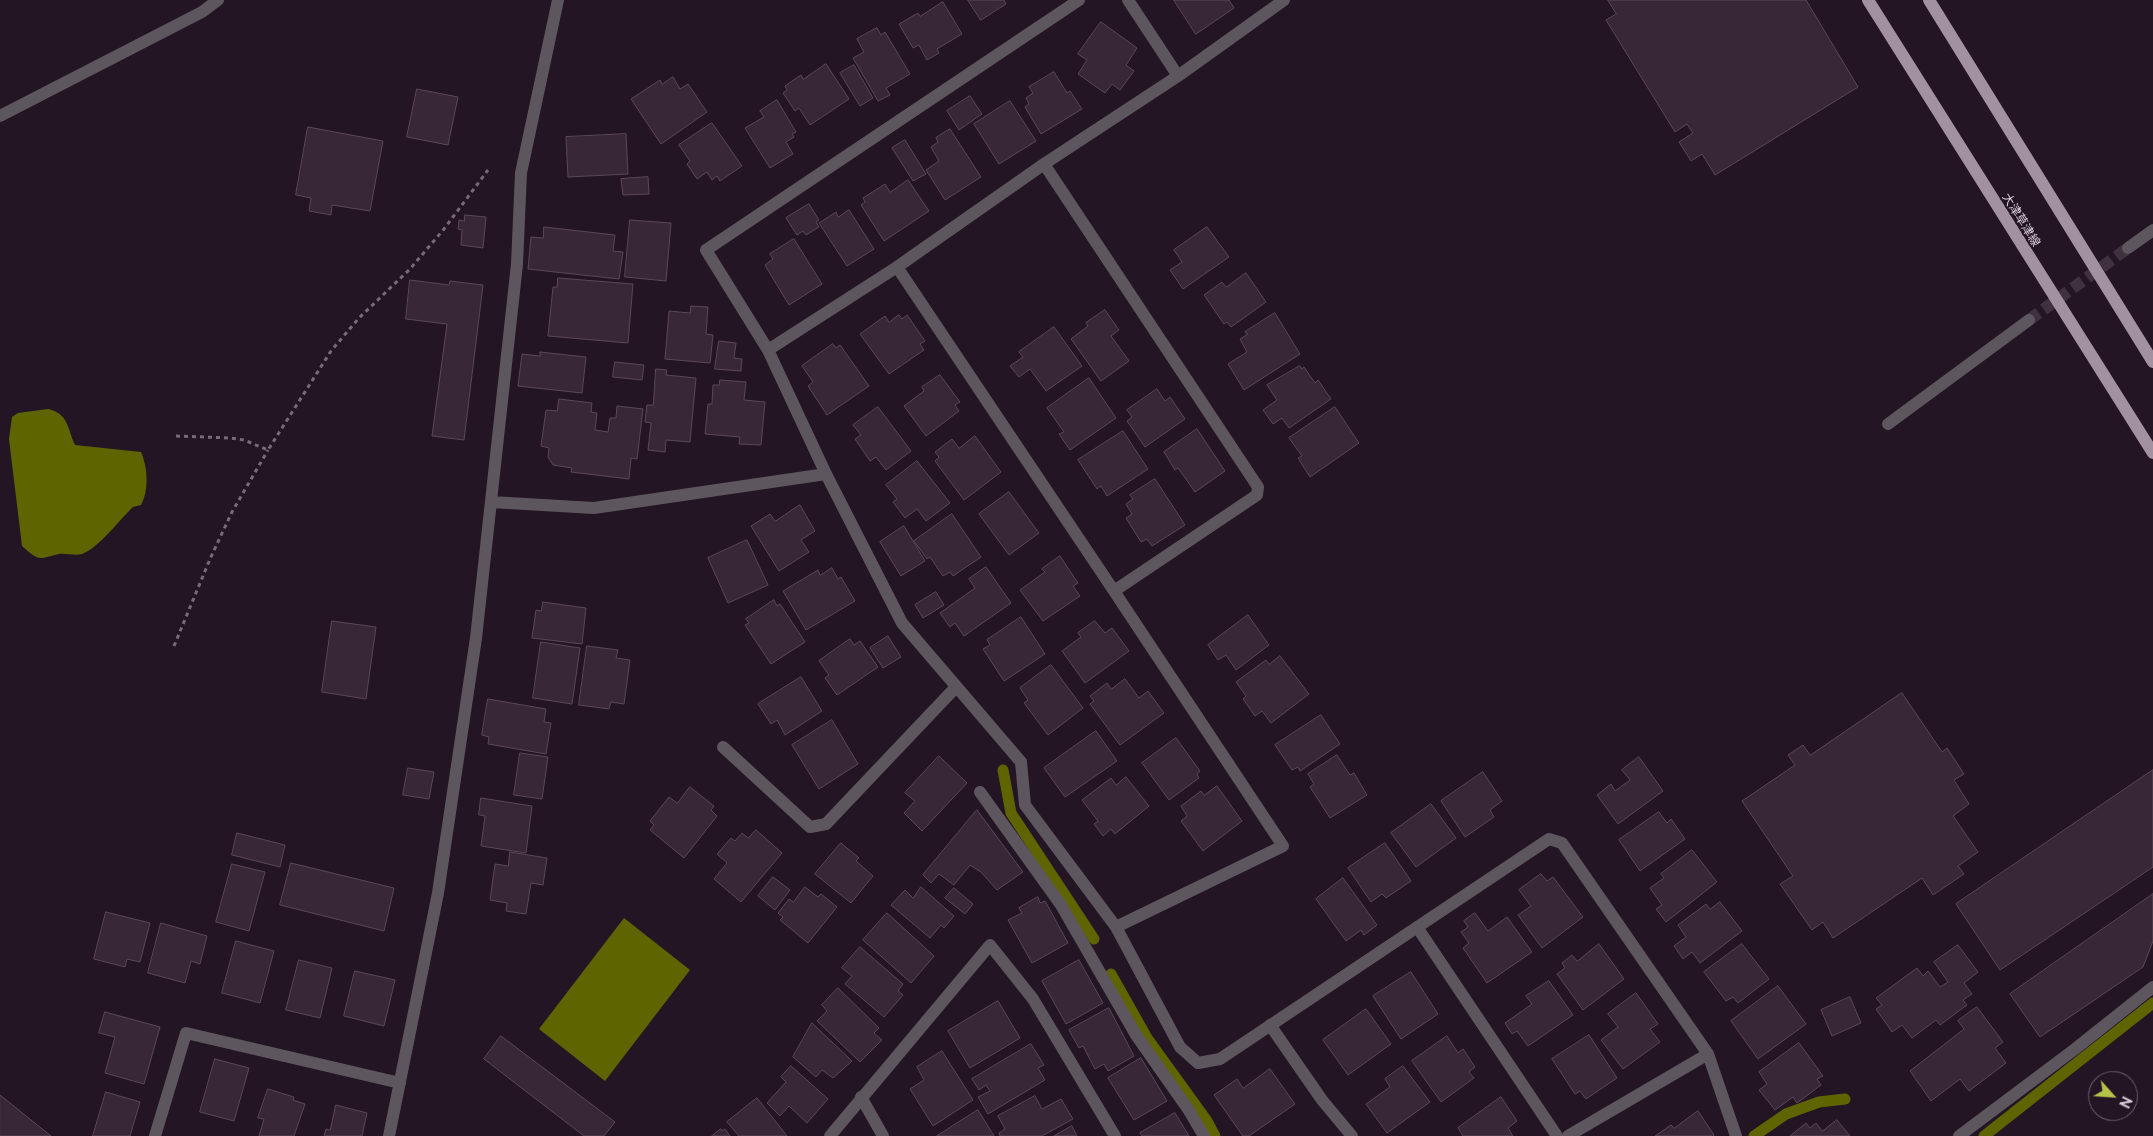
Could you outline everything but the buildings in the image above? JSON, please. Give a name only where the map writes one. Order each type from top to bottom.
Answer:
[{"type":"main road","name":"大津草津線","points":[[1868,0],[2153,453]]},
{"type":"main road","points":[[1929,0],[2153,362]]},
{"type":"street","points":[[0,116],[202,12],[218,0]]},
{"type":"street","points":[[389,1136],[438,893],[476,638],[517,264],[521,173],[558,0]]},
{"type":"street","points":[[1079,0],[706,250],[768,350],[826,474],[902,623],[1021,762],[1025,805],[1116,928],[1180,1047],[1198,1063],[1220,1059],[1550,840],[1562,843],[1708,1054],[1736,1136]]},
{"type":"street","points":[[1128,0],[1178,76]]},
{"type":"street","points":[[768,350],[897,267],[1044,164],[1178,76],[1284,0]]},
{"type":"street","points":[[1044,164],[1258,487],[1257,495],[1114,591]]},
{"type":"street","points":[[2128,248],[2153,230]]},
{"type":"street","points":[[897,267],[1283,846],[1116,928]]},
{"type":"street","points":[[1888,424],[2029,320]]},
{"type":"street","points":[[491,502],[594,508],[826,474]]},
{"type":"street","points":[[723,747],[810,827],[826,824],[956,687]]},
{"type":"street","points":[[980,792],[1061,905],[1136,1035],[1188,1109],[1204,1136]]},
{"type":"street","points":[[1417,927],[1557,1136]]},
{"type":"street","points":[[830,1136],[990,945],[1033,999],[1115,1136]]},
{"type":"street","points":[[1959,1136],[2076,1049],[2153,987]]},
{"type":"street","points":[[1270,1025],[1322,1100],[1352,1136]]},
{"type":"street","points":[[155,1136],[186,1033],[400,1083]]},
{"type":"street","points":[[1568,1136],[1708,1054]]},
{"type":"street","points":[[861,1097],[883,1136]]},
{"type":"path","points":[[174,646],[232,512],[268,450],[331,351],[359,318],[410,269],[444,229],[488,170]]},
{"type":"path","points":[[176,436],[231,438],[244,440],[268,450]]},
{"type":"shaded area","points":[[48,409],[55,411],[64,418],[75,445],[141,452],[146,472],[146,486],[141,505],[133,507],[89,551],[79,555],[59,554],[39,558],[32,555],[22,546],[9,439],[12,417],[18,413]]},
{"type":"shaded area","points":[[624,918],[690,970],[605,1081],[539,1029]]},
{"type":"waterway","points":[[1003,770],[1011,813],[1094,939]]},
{"type":"waterway","points":[[1111,974],[1147,1038],[1207,1121],[1215,1136]]},
{"type":"waterway","points":[[1984,1136],[2153,1003]]},
{"type":"waterway","points":[[1754,1136],[1786,1114],[1819,1102],[1845,1099]]},
{"type":"tunnel","points":[[2029,320],[2128,248]]}]
